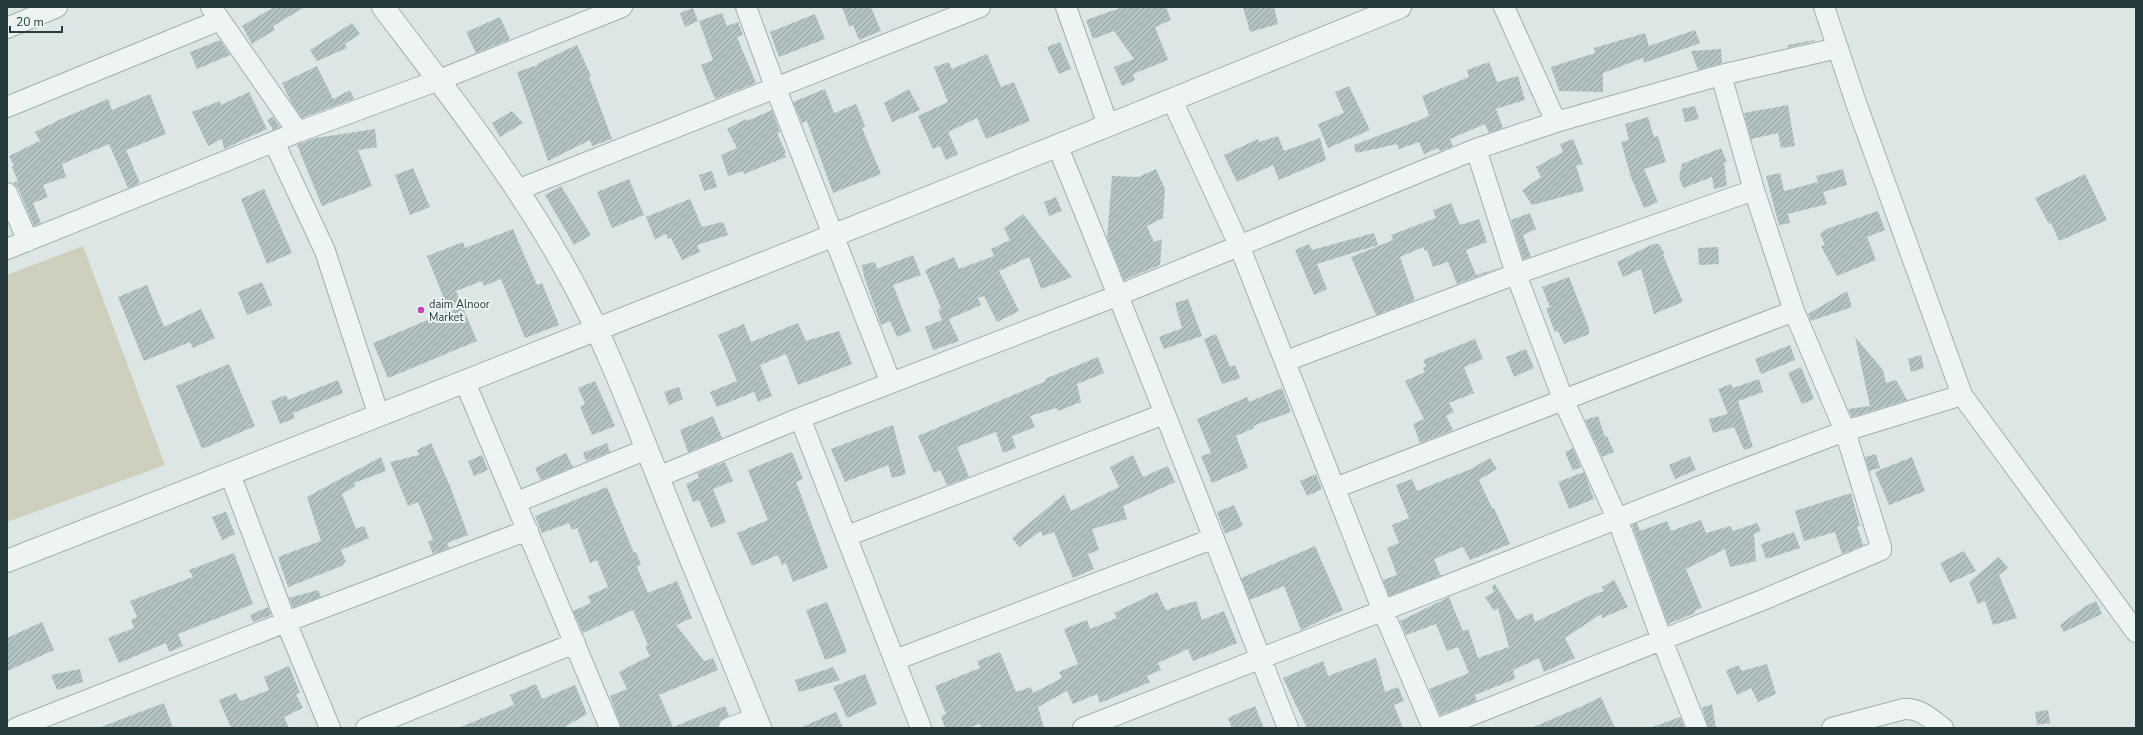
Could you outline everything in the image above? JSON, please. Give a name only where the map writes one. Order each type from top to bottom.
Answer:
[{"type":"street","points":[[7,28],[57,7]]},
{"type":"street","points":[[383,7],[438,80],[517,190],[552,245],[596,329],[647,449],[758,723],[730,728]]},
{"type":"street","points":[[7,249],[298,132],[438,80],[622,7]]},
{"type":"street","points":[[746,7],[776,89],[891,383]]},
{"type":"street","points":[[517,190],[776,89],[980,7]]},
{"type":"street","points":[[1066,7],[1108,126]]},
{"type":"street","points":[[7,561],[465,382],[1057,145],[1108,126],[1400,7]]},
{"type":"street","points":[[1504,7],[1556,122]]},
{"type":"street","points":[[1824,7],[1962,395],[2136,632]]},
{"type":"street","points":[[7,107],[215,14],[298,132]]},
{"type":"street","points":[[658,477],[800,418],[1119,295],[1476,149],[1556,122],[1721,75],[1838,48]]},
{"type":"street","points":[[1439,728],[1765,600],[1881,550],[1882,547],[1845,431],[1794,311],[1754,190],[1721,75]]},
{"type":"street","points":[[1172,100],[1239,245],[1286,361],[1383,611],[1433,728]]},
{"type":"street","points":[[274,142],[325,251],[378,416]]},
{"type":"street","points":[[1057,145],[1119,295],[1212,539],[1288,728]]},
{"type":"street","points":[[1476,149],[1516,274],[1563,399],[1617,518],[1662,640],[1697,728]]},
{"type":"street","points":[[1286,361],[1516,274],[1754,190]]},
{"type":"street","points":[[7,193],[28,240]]},
{"type":"street","points":[[1335,488],[1794,311]]},
{"type":"street","points":[[465,382],[517,502],[610,728]]},
{"type":"street","points":[[1083,728],[1617,518],[1845,431],[1962,395]]},
{"type":"street","points":[[847,536],[1164,414]]},
{"type":"street","points":[[800,418],[921,728]]},
{"type":"street","points":[[517,502],[647,449]]},
{"type":"street","points":[[230,474],[286,622],[330,728]]},
{"type":"street","points":[[16,728],[286,622],[528,530]]},
{"type":"street","points":[[895,660],[1212,539]]},
{"type":"street","points":[[366,728],[575,644]]},
{"type":"street","points":[[1832,728],[1912,708],[1921,711],[1943,728]]},
{"type":"green space","points":[[83,246],[165,465],[7,522],[7,275]]},
{"type":"building","points":[[274,7],[305,7],[273,26],[275,30],[252,44],[242,26]]},
{"type":"building","points":[[842,7],[871,7],[881,31],[859,40],[853,25],[849,26]]},
{"type":"building","points":[[1123,7],[1166,7],[1171,20],[1155,27],[1168,60],[1133,74],[1135,80],[1122,86],[1114,67],[1134,59],[1114,31],[1093,39],[1086,20]]},
{"type":"building","points":[[1243,7],[1274,7],[1278,24],[1250,32]]},
{"type":"building","points":[[693,8],[698,21],[685,27],[680,13]]},
{"type":"building","points":[[722,13],[727,26],[738,22],[743,35],[737,37],[756,83],[715,99],[701,65],[713,60],[699,21]]},
{"type":"building","points":[[815,14],[825,39],[779,57],[770,32]]},
{"type":"building","points":[[500,17],[510,39],[476,53],[466,32]]},
{"type":"building","points":[[352,23],[360,34],[345,44],[347,48],[317,61],[310,50]]},
{"type":"building","points":[[1695,30],[1700,43],[1644,63],[1643,58],[1603,73],[1603,92],[1559,91],[1551,67],[1595,53],[1594,48],[1645,33],[1649,46]]},
{"type":"building","points":[[220,40],[230,55],[197,69],[190,52]]},
{"type":"building","points":[[1815,41],[1788,48],[1788,45]]},
{"type":"building","points":[[1060,42],[1071,69],[1059,74],[1047,47]]},
{"type":"building","points":[[577,45],[591,76],[589,77],[612,139],[592,146],[590,140],[548,161],[517,72],[538,65],[537,64]]},
{"type":"building","points":[[1721,49],[1722,63],[1698,70],[1691,51]]},
{"type":"building","points":[[987,54],[1001,87],[1014,82],[1030,121],[986,139],[977,118],[948,132],[958,154],[946,160],[940,146],[933,149],[918,116],[948,102],[934,67],[949,62],[952,69]]},
{"type":"building","points":[[1489,62],[1497,82],[1518,76],[1525,100],[1496,109],[1503,128],[1489,133],[1485,124],[1450,139],[1453,146],[1440,151],[1438,148],[1424,154],[1419,142],[1399,149],[1397,144],[1356,153],[1354,145],[1425,118],[1429,115],[1422,96],[1469,77],[1467,70]]},
{"type":"building","points":[[317,66],[333,99],[350,90],[354,99],[302,118],[291,102],[282,83]]},
{"type":"building","points":[[1349,86],[1370,130],[1328,148],[1318,124],[1344,113],[1335,92]]},
{"type":"building","points":[[825,89],[834,113],[856,104],[865,126],[862,128],[881,174],[833,193],[807,121],[802,123],[793,102]]},
{"type":"building","points":[[909,89],[920,110],[892,122],[884,103]]},
{"type":"building","points":[[249,92],[267,129],[224,149],[222,139],[208,146],[192,112],[220,101],[221,105]]},
{"type":"building","points":[[150,94],[166,134],[126,150],[140,183],[128,188],[109,144],[62,164],[66,177],[43,185],[48,197],[33,203],[41,223],[34,226],[18,188],[13,183],[18,181],[12,167],[14,166],[9,156],[40,141],[35,132],[61,119],[108,99],[112,110]]},
{"type":"building","points":[[1788,105],[1795,146],[1781,148],[1778,133],[1751,139],[1744,113]]},
{"type":"building","points":[[1695,106],[1699,119],[1685,122],[1682,109]]},
{"type":"building","points":[[772,110],[780,132],[777,133],[786,153],[784,154],[786,157],[744,174],[743,171],[728,176],[721,155],[737,148],[727,129],[746,119],[747,121]]},
{"type":"building","points":[[512,111],[523,123],[500,137],[492,123]]},
{"type":"building","points":[[273,117],[280,127],[273,130],[267,120]]},
{"type":"building","points":[[1648,117],[1654,137],[1658,136],[1666,162],[1644,169],[1658,202],[1644,208],[1631,177],[1621,142],[1629,140],[1625,124]]},
{"type":"building","points":[[375,129],[377,147],[358,150],[372,186],[322,206],[297,145],[315,138]]},
{"type":"building","points":[[1278,136],[1284,151],[1320,138],[1326,160],[1279,180],[1273,165],[1237,182],[1224,155],[1258,139],[1259,142]]},
{"type":"building","points":[[1573,139],[1583,164],[1576,166],[1584,191],[1532,205],[1522,190],[1541,177],[1536,167],[1563,152],[1560,144]]},
{"type":"building","points":[[1721,148],[1727,162],[1724,163],[1727,186],[1714,189],[1712,177],[1683,188],[1679,177],[1682,164]]},
{"type":"building","points":[[413,168],[430,207],[410,215],[395,175]]},
{"type":"building","points":[[1156,169],[1165,189],[1163,218],[1147,226],[1154,242],[1162,239],[1160,265],[1124,280],[1107,238],[1112,176],[1138,177]]},
{"type":"building","points":[[1843,169],[1847,185],[1823,192],[1827,204],[1788,214],[1790,223],[1779,225],[1766,176],[1780,173],[1784,191],[1818,182],[1816,176]]},
{"type":"building","points":[[712,171],[717,187],[704,191],[699,175]]},
{"type":"building","points":[[2085,174],[2107,220],[2059,241],[2051,223],[2049,224],[2035,198]]},
{"type":"building","points":[[629,179],[644,215],[612,228],[597,192]]},
{"type":"building","points":[[561,186],[591,235],[574,245],[545,195]]},
{"type":"building","points":[[264,189],[292,253],[267,264],[241,199]]},
{"type":"building","points":[[1056,197],[1062,211],[1049,216],[1044,202]]},
{"type":"building","points":[[690,199],[702,227],[723,222],[728,235],[697,245],[700,252],[682,260],[671,238],[668,239],[666,234],[655,239],[646,217]]},
{"type":"building","points":[[1451,203],[1460,225],[1479,219],[1487,242],[1466,250],[1476,275],[1502,267],[1457,284],[1448,262],[1433,267],[1427,250],[1425,251],[1423,247],[1400,257],[1415,300],[1376,315],[1351,257],[1393,240],[1391,235],[1436,218],[1433,210]]},
{"type":"building","points":[[1878,211],[1885,230],[1867,237],[1876,260],[1837,276],[1821,246],[1825,245],[1820,234],[1824,230]]},
{"type":"building","points":[[1530,213],[1536,229],[1523,235],[1531,257],[1523,259],[1511,220]]},
{"type":"building","points":[[1023,214],[1072,277],[1041,289],[1029,257],[999,271],[1019,311],[997,322],[984,296],[978,298],[981,305],[949,319],[959,341],[933,350],[925,327],[942,320],[938,310],[941,308],[925,270],[954,257],[959,269],[994,256],[991,249],[1010,240],[1004,228]]},
{"type":"building","points":[[513,229],[537,285],[542,283],[559,325],[525,338],[501,279],[484,286],[482,281],[456,291],[477,341],[388,378],[373,343],[449,311],[427,256],[463,242],[465,248]]},
{"type":"building","points":[[1374,233],[1378,245],[1317,264],[1327,289],[1314,295],[1295,250],[1309,244],[1312,250]]},
{"type":"building","points":[[1653,244],[1659,244],[1665,254],[1663,255],[1683,302],[1654,314],[1641,269],[1623,277],[1617,262]]},
{"type":"building","points":[[1718,247],[1719,264],[1699,265],[1698,248]]},
{"type":"building","points":[[913,255],[921,275],[893,285],[911,331],[897,337],[890,321],[881,325],[864,276],[862,265],[875,262],[877,269]]},
{"type":"building","points":[[1569,277],[1589,328],[1589,334],[1564,344],[1558,331],[1555,332],[1546,308],[1550,307],[1542,287]]},
{"type":"building","points":[[262,282],[272,305],[247,315],[238,292]]},
{"type":"building","points":[[147,285],[164,327],[201,309],[215,338],[193,348],[190,342],[144,361],[118,297]]},
{"type":"building","points":[[1847,291],[1852,307],[1811,321],[1808,314]]},
{"type":"building","points":[[1188,299],[1202,336],[1164,349],[1159,337],[1182,328],[1175,303]]},
{"type":"building","points":[[798,323],[806,341],[839,331],[852,364],[798,385],[786,354],[760,365],[772,396],[758,402],[754,392],[717,407],[710,392],[737,381],[718,335],[744,324],[751,342]]},
{"type":"building","points":[[1216,334],[1230,367],[1235,365],[1240,378],[1222,384],[1204,339]]},
{"type":"building","points":[[1855,337],[1883,370],[1886,383],[1896,380],[1907,400],[1852,417],[1848,409],[1870,406]]},
{"type":"building","points":[[1475,339],[1483,359],[1464,367],[1474,393],[1449,403],[1454,412],[1446,416],[1453,430],[1420,443],[1413,424],[1424,419],[1405,381],[1425,372],[1423,368],[1426,366],[1423,360]]},
{"type":"building","points":[[1790,345],[1795,360],[1761,374],[1755,359]]},
{"type":"building","points":[[1526,349],[1534,368],[1514,377],[1506,357]]},
{"type":"building","points":[[1921,355],[1924,368],[1911,372],[1908,359]]},
{"type":"building","points":[[1098,357],[1104,373],[1077,384],[1081,402],[1058,411],[1056,408],[1030,416],[1035,427],[1012,436],[1016,448],[1003,453],[996,432],[957,447],[969,477],[947,485],[940,470],[934,473],[918,436]]},
{"type":"building","points":[[229,364],[255,426],[202,449],[176,386]]},
{"type":"building","points":[[1801,367],[1814,399],[1802,404],[1788,373]]},
{"type":"building","points":[[1759,379],[1763,392],[1738,401],[1753,447],[1744,450],[1734,427],[1713,433],[1709,419],[1728,414],[1718,389],[1731,384],[1733,388]]},
{"type":"building","points":[[338,380],[343,393],[293,413],[295,418],[280,424],[271,401],[286,395],[288,400]]},
{"type":"building","points":[[595,381],[615,426],[592,435],[580,407],[585,404],[578,388]]},
{"type":"building","points":[[679,387],[683,399],[669,405],[664,392]]},
{"type":"building","points":[[1282,388],[1291,412],[1253,426],[1254,428],[1236,436],[1248,468],[1212,483],[1201,456],[1211,453],[1197,419],[1247,397],[1249,402]]},
{"type":"building","points":[[713,416],[722,438],[688,452],[680,430]]},
{"type":"building","points":[[1598,416],[1605,437],[1607,436],[1614,452],[1602,457],[1585,420]]},
{"type":"building","points":[[893,425],[906,474],[892,478],[888,465],[845,482],[831,449]]},
{"type":"building","points":[[431,443],[450,486],[468,535],[447,543],[449,548],[433,554],[428,542],[433,540],[418,502],[408,506],[390,462],[419,455],[417,450]]},
{"type":"building","points":[[607,443],[610,452],[586,461],[583,453]]},
{"type":"building","points":[[1573,448],[1581,467],[1573,471],[1565,452]]},
{"type":"building","points":[[792,452],[803,479],[796,482],[828,568],[793,582],[786,563],[782,565],[778,555],[752,566],[737,533],[768,520],[748,470]]},
{"type":"building","points":[[566,453],[573,467],[541,480],[535,468]]},
{"type":"building","points":[[1876,454],[1880,468],[1869,471],[1865,457]]},
{"type":"building","points":[[482,455],[488,470],[474,476],[468,461]]},
{"type":"building","points":[[1133,455],[1143,477],[1168,466],[1175,482],[1123,506],[1127,519],[1092,529],[1099,550],[1088,554],[1094,569],[1073,578],[1054,532],[1043,536],[1041,531],[1019,547],[1012,538],[1064,494],[1071,511],[1119,487],[1110,467]]},
{"type":"building","points":[[1690,456],[1696,470],[1675,479],[1669,465]]},
{"type":"building","points":[[381,457],[386,471],[354,483],[355,486],[342,494],[356,529],[364,526],[369,538],[341,550],[346,562],[343,563],[344,565],[288,587],[278,557],[321,541],[307,497]]},
{"type":"building","points":[[1912,457],[1925,491],[1889,505],[1875,472]]},
{"type":"building","points":[[1490,458],[1497,469],[1479,480],[1492,508],[1494,508],[1510,544],[1470,560],[1463,547],[1434,559],[1441,576],[1389,596],[1383,580],[1397,575],[1387,548],[1399,543],[1392,525],[1409,518],[1396,485],[1412,479],[1417,491],[1471,469]]},
{"type":"building","points":[[725,462],[733,481],[713,489],[726,522],[711,528],[699,500],[693,502],[686,484],[699,478],[697,473]]},
{"type":"building","points":[[1584,472],[1594,499],[1569,509],[1558,482]]},
{"type":"building","points":[[1316,474],[1322,489],[1307,496],[1300,481]]},
{"type":"building","points":[[607,487],[634,553],[636,552],[641,565],[637,567],[648,593],[677,581],[692,618],[676,625],[704,661],[713,658],[718,670],[659,695],[673,727],[725,706],[729,716],[720,720],[718,728],[621,728],[610,696],[627,689],[619,672],[650,656],[645,646],[648,645],[633,610],[583,633],[573,611],[591,603],[588,596],[608,587],[597,560],[590,563],[577,528],[572,530],[569,523],[542,533],[535,516]]},
{"type":"building","points":[[1851,493],[1860,526],[1857,526],[1863,545],[1842,554],[1835,532],[1804,541],[1795,511]]},
{"type":"building","points":[[1234,505],[1243,526],[1225,534],[1217,512]]},
{"type":"building","points":[[226,512],[235,534],[222,540],[212,517]]},
{"type":"building","points":[[1701,520],[1706,533],[1731,526],[1733,531],[1757,523],[1761,531],[1754,534],[1756,561],[1730,567],[1725,549],[1686,569],[1702,608],[1695,610],[1695,613],[1668,624],[1632,525],[1637,523],[1640,531],[1667,521],[1671,531]]},
{"type":"building","points":[[1794,532],[1800,548],[1766,559],[1761,544]]},
{"type":"building","points":[[1315,546],[1343,610],[1301,630],[1284,586],[1250,600],[1241,578]]},
{"type":"building","points":[[1964,551],[1976,571],[1950,583],[1940,563]]},
{"type":"building","points":[[234,553],[253,604],[178,634],[183,646],[169,652],[166,643],[119,663],[108,638],[134,628],[131,620],[137,617],[130,601],[193,577],[189,570]]},
{"type":"building","points":[[1999,557],[2008,568],[1999,575],[2017,618],[1993,625],[1985,601],[1978,604],[1969,582]]},
{"type":"building","points":[[1614,580],[1628,607],[1602,618],[1601,614],[1565,638],[1575,658],[1544,672],[1539,658],[1513,670],[1515,679],[1475,695],[1477,701],[1440,715],[1429,689],[1469,673],[1459,649],[1458,647],[1447,651],[1436,624],[1406,635],[1400,621],[1449,597],[1463,631],[1468,629],[1478,658],[1509,647],[1498,608],[1494,611],[1485,597],[1494,592],[1492,586],[1495,584],[1517,620],[1532,613],[1535,622],[1591,595],[1604,591],[1602,587]]},
{"type":"building","points":[[318,590],[321,597],[293,607],[289,598]]},
{"type":"building","points":[[1157,592],[1166,610],[1196,601],[1202,620],[1224,611],[1237,643],[1193,661],[1188,649],[1158,663],[1161,670],[1147,676],[1150,682],[1100,703],[1097,694],[1073,704],[1067,691],[1038,707],[1044,728],[981,728],[980,724],[967,728],[945,728],[941,716],[946,714],[935,686],[980,668],[977,661],[1000,652],[1016,692],[1031,687],[1033,693],[1062,678],[1059,672],[1078,664],[1064,629],[1087,620],[1090,629],[1117,618],[1114,613]]},
{"type":"building","points":[[2096,601],[2102,614],[2064,632],[2060,625],[2084,607]]},
{"type":"building","points":[[827,602],[847,652],[825,660],[806,610]]},
{"type":"building","points":[[268,607],[271,615],[253,622],[250,615]]},
{"type":"building","points":[[42,622],[54,650],[7,671],[7,638]]},
{"type":"building","points":[[1376,658],[1385,692],[1398,687],[1404,701],[1394,705],[1403,728],[1307,728],[1283,678],[1323,661],[1328,676]]},
{"type":"building","points":[[1767,664],[1776,694],[1758,702],[1751,688],[1737,695],[1726,671],[1738,665],[1742,671]]},
{"type":"building","points":[[289,666],[300,693],[296,694],[303,708],[284,717],[289,728],[231,728],[219,700],[236,693],[240,701],[269,690],[264,677]]},
{"type":"building","points":[[833,667],[840,680],[799,692],[795,680]]},
{"type":"building","points":[[80,669],[83,682],[57,690],[51,675]]},
{"type":"building","points":[[865,674],[877,704],[847,718],[833,687]]},
{"type":"building","points":[[536,684],[542,699],[575,685],[587,714],[563,728],[458,728],[514,705],[510,695]]},
{"type":"building","points":[[1601,697],[1615,728],[1531,728],[1578,708]]},
{"type":"building","points":[[164,703],[173,728],[101,728],[101,727]]},
{"type":"building","points":[[1712,704],[1716,728],[1708,728],[1702,708]]},
{"type":"building","points":[[1255,706],[1264,728],[1232,728],[1228,718]]},
{"type":"building","points":[[2048,710],[2050,723],[2037,725],[2035,712]]},
{"type":"building","points":[[836,712],[843,728],[800,728]]},
{"type":"building","points":[[1680,717],[1685,728],[1653,728],[1653,727]]},
{"type":"place","name":"daim Alnoor Market","points":[[421,310]]}]
